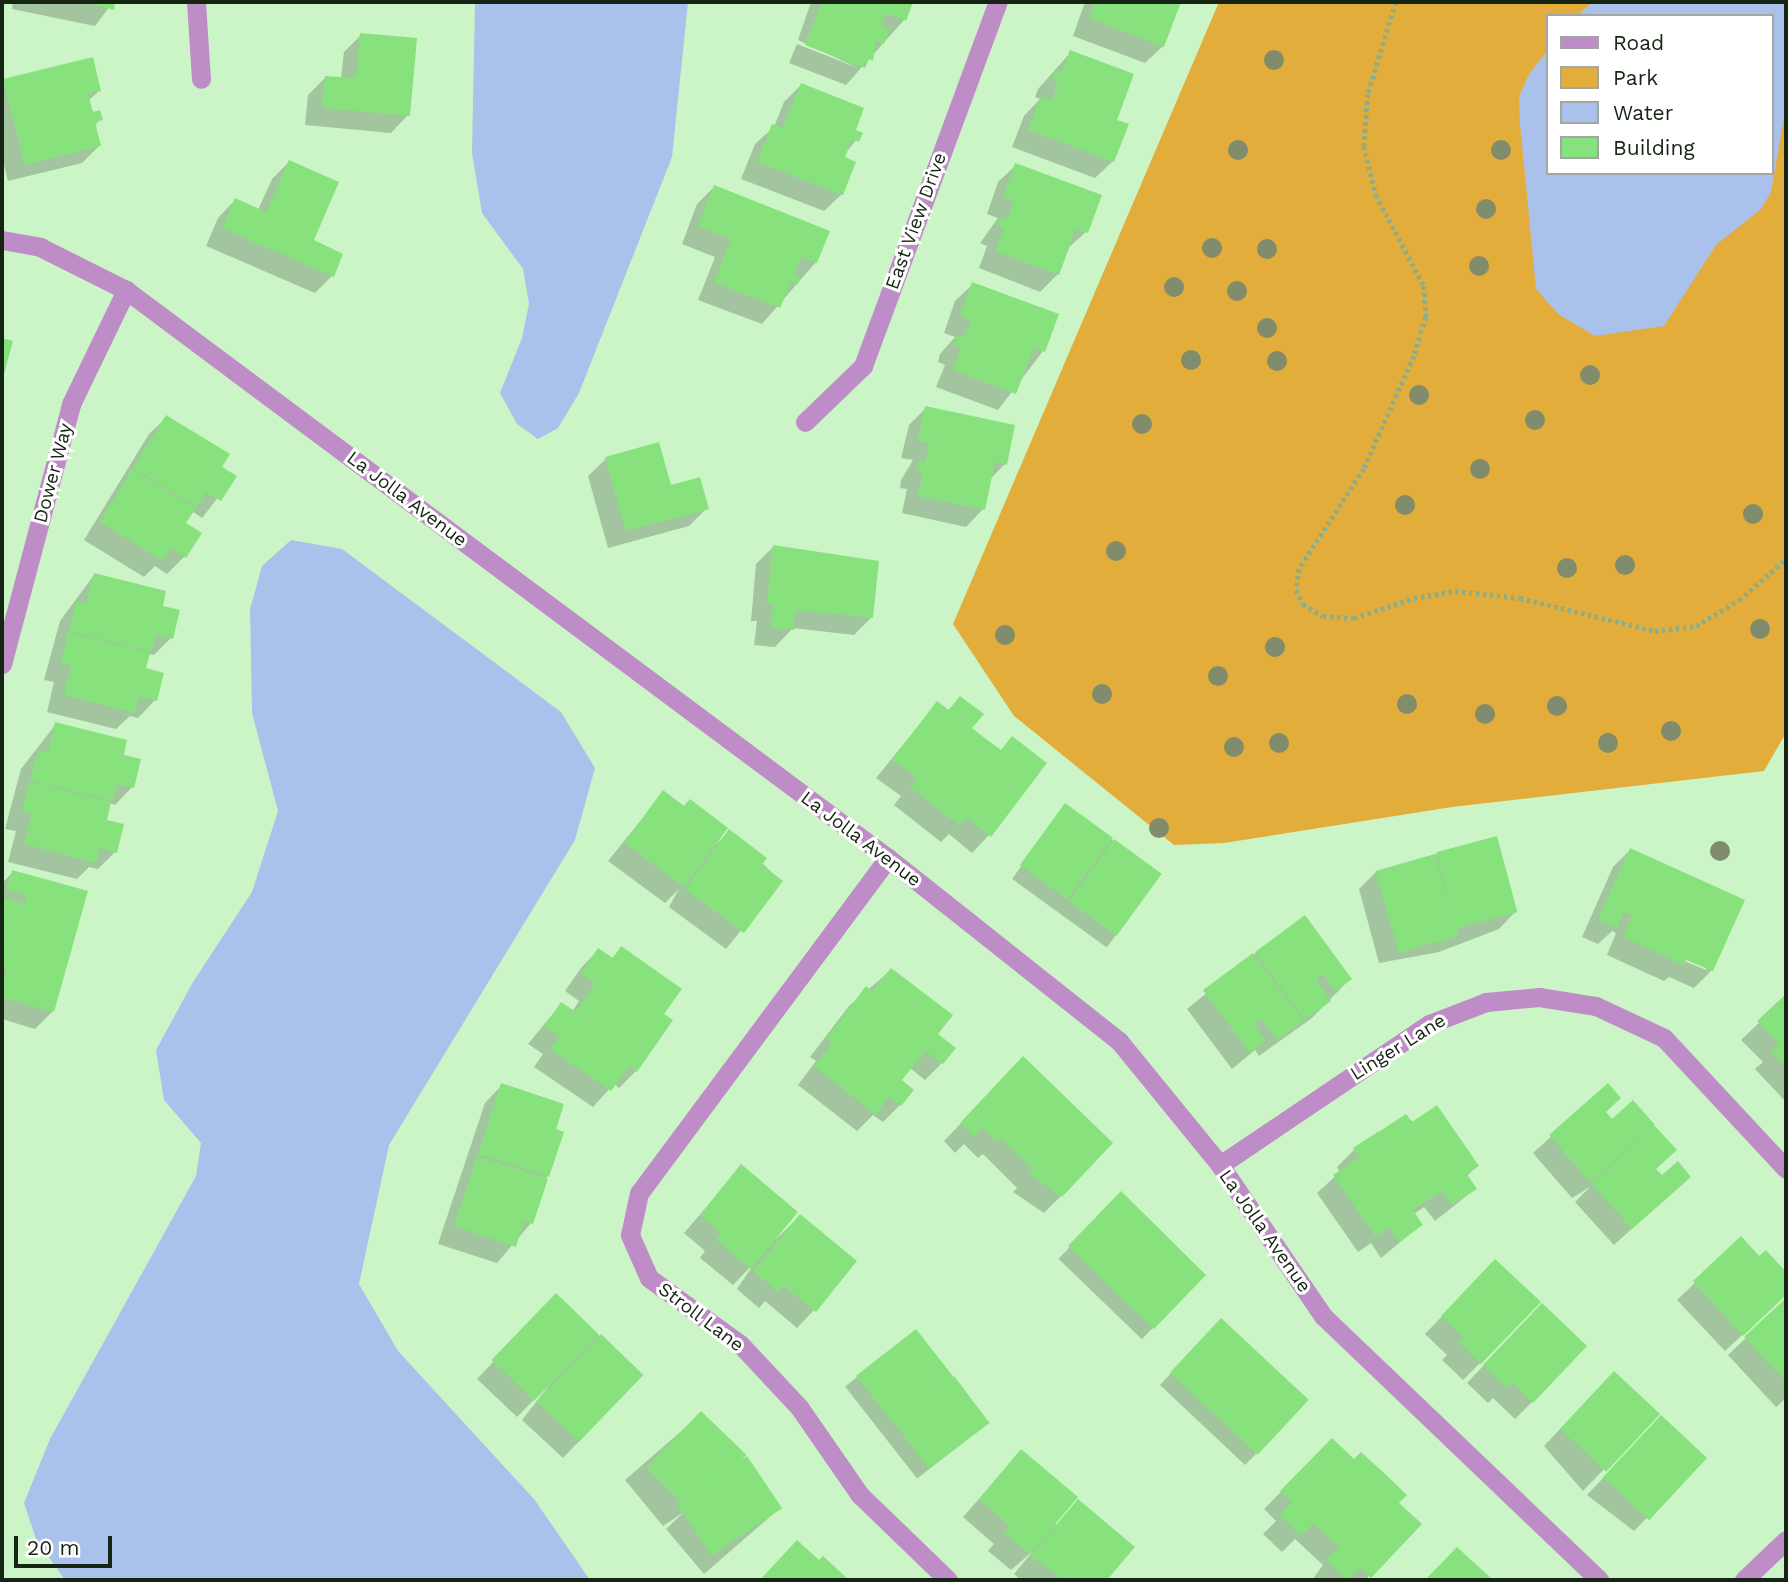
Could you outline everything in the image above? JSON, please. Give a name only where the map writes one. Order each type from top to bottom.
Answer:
[{"type":"street","points":[[196,2],[201,79]]},
{"type":"street","name":"East View Drive","points":[[805,422],[863,366],[998,2]]},
{"type":"street","name":"La Jolla Avenue","points":[[2,240],[40,247],[126,290],[888,858],[1119,1041],[1220,1165],[1324,1316],[1600,1580]]},
{"type":"street","name":"Dower Way","points":[[2,664],[71,404],[126,290]]},
{"type":"street","name":"Stroll Lane","points":[[888,858],[639,1193],[629,1235],[649,1278],[740,1344],[799,1407],[860,1495],[948,1580]]},
{"type":"street","name":"Linger Lane","points":[[1220,1165],[1429,1024],[1486,1002],[1539,997],[1596,1006],[1664,1038],[1786,1169]]},
{"type":"street","points":[[1744,1580],[1786,1540]]},
{"type":"path","points":[[1396,2],[1368,94],[1364,146],[1376,195],[1424,286],[1426,317],[1414,356],[1364,469],[1299,569],[1296,590],[1303,604],[1323,616],[1354,618],[1414,598],[1455,591],[1520,598],[1655,631],[1696,626],[1739,600],[1786,559]]},
{"type":"green space","points":[[1219,2],[1786,2],[1786,733],[1764,771],[1452,807],[1224,843],[1174,845],[1014,716],[953,624]]},
{"type":"water","points":[[475,2],[688,2],[672,157],[579,393],[558,428],[538,439],[517,424],[500,393],[522,338],[529,304],[523,269],[482,213],[472,153]]},
{"type":"water","points":[[1592,2],[1786,2],[1786,106],[1774,175],[1774,14],[1579,14]]},
{"type":"water","points":[[1546,53],[1546,175],[1774,175],[1771,192],[1761,209],[1716,245],[1664,326],[1595,336],[1558,314],[1536,289],[1519,97],[1529,74]]},
{"type":"water","points":[[291,540],[342,549],[561,712],[595,768],[575,840],[389,1145],[359,1284],[398,1351],[534,1499],[590,1580],[65,1580],[36,1539],[24,1503],[50,1439],[196,1176],[201,1143],[164,1100],[156,1050],[193,982],[252,892],[278,811],[252,713],[250,609],[262,566]]},
{"type":"building","points":[[82,2],[115,2],[114,10]]},
{"type":"building","points":[[822,2],[913,2],[906,21],[886,13],[881,26],[890,29],[884,44],[876,41],[873,61],[869,59],[865,68],[805,45]]},
{"type":"building","points":[[1095,2],[1181,2],[1164,47],[1089,18]]},
{"type":"building","points":[[360,33],[417,38],[410,116],[322,108],[325,76],[356,78]]},
{"type":"building","points":[[1070,50],[1134,74],[1117,120],[1129,124],[1114,162],[1028,130],[1041,96],[1052,100],[1058,82],[1052,80],[1055,70],[1062,73]]},
{"type":"building","points":[[93,57],[101,91],[88,94],[93,112],[100,110],[103,120],[95,122],[101,146],[25,165],[3,79]]},
{"type":"building","points":[[801,83],[864,108],[856,130],[863,133],[859,142],[852,139],[845,157],[856,162],[843,195],[757,162],[772,124],[783,128]]},
{"type":"building","points":[[289,160],[339,182],[314,240],[343,254],[334,277],[222,228],[235,198],[266,212]]},
{"type":"building","points":[[1015,163],[1102,195],[1088,233],[1076,229],[1059,275],[995,251],[1004,228],[997,226],[1000,216],[1007,219],[1014,201],[1003,197]]},
{"type":"building","points":[[714,185],[830,231],[817,263],[801,257],[794,274],[801,276],[798,284],[791,282],[780,308],[714,282],[731,239],[698,226]]},
{"type":"building","points":[[972,282],[1059,314],[1045,352],[1034,348],[1016,394],[953,370],[961,347],[954,345],[957,335],[965,338],[971,320],[960,316]]},
{"type":"building","points":[[2,338],[13,341],[3,378],[2,378]]},
{"type":"building","points":[[925,406],[1015,425],[1007,465],[995,462],[985,510],[918,496],[923,472],[916,471],[918,461],[925,462],[929,443],[918,441]]},
{"type":"building","points":[[166,415],[230,454],[222,467],[237,476],[221,501],[206,492],[197,507],[133,468]]},
{"type":"building","points":[[659,442],[671,485],[700,477],[709,509],[626,531],[605,457]]},
{"type":"building","points":[[132,469],[196,508],[186,523],[202,533],[186,558],[171,548],[163,561],[100,522]]},
{"type":"building","points":[[773,545],[879,561],[873,618],[796,610],[794,630],[771,628],[773,604],[767,604]]},
{"type":"building","points":[[94,573],[166,591],[163,606],[180,610],[173,639],[156,634],[151,652],[69,631],[76,601],[86,604]]},
{"type":"building","points":[[68,632],[150,653],[146,668],[164,673],[157,701],[139,697],[135,713],[64,695],[71,665],[61,663]]},
{"type":"building","points":[[960,696],[984,714],[972,728],[986,739],[1001,750],[1012,736],[1047,763],[991,837],[966,817],[960,826],[910,787],[917,778],[892,760],[937,701],[949,710]]},
{"type":"building","points":[[55,722],[127,740],[124,755],[141,759],[134,788],[117,784],[112,801],[30,780],[38,750],[48,752]]},
{"type":"building","points":[[29,781],[111,802],[107,820],[124,824],[117,853],[99,848],[96,863],[24,844],[32,814],[22,812]]},
{"type":"building","points":[[663,790],[684,806],[690,799],[728,828],[684,887],[624,843]]},
{"type":"building","points":[[1065,803],[1113,838],[1067,900],[1020,865]]},
{"type":"building","points":[[729,829],[767,858],[762,865],[783,881],[744,933],[685,889]]},
{"type":"building","points":[[1497,836],[1517,912],[1457,929],[1436,852]]},
{"type":"building","points":[[1114,839],[1162,874],[1116,936],[1069,901]]},
{"type":"building","points":[[1630,848],[1745,900],[1713,971],[1686,960],[1683,965],[1623,937],[1632,915],[1624,912],[1617,928],[1598,920]]},
{"type":"building","points":[[1435,854],[1458,936],[1399,953],[1375,871]]},
{"type":"building","points":[[12,870],[88,891],[54,1012],[2,998],[6,968],[2,966],[2,933],[9,934],[2,931],[2,897],[24,904],[26,895],[6,890]]},
{"type":"building","points":[[1305,915],[1352,979],[1335,991],[1323,974],[1316,980],[1331,1001],[1305,1020],[1255,952]]},
{"type":"building","points":[[621,946],[682,989],[664,1014],[673,1020],[637,1072],[629,1066],[611,1091],[550,1049],[559,1036],[544,1027],[561,1002],[576,1012],[595,983],[581,973],[598,948],[613,958]]},
{"type":"building","points":[[1253,953],[1304,1021],[1277,1040],[1261,1019],[1254,1024],[1266,1041],[1250,1053],[1203,990]]},
{"type":"building","points":[[891,968],[953,1015],[938,1034],[956,1048],[943,1064],[926,1051],[915,1065],[900,1053],[914,1065],[902,1080],[914,1090],[901,1106],[889,1097],[876,1115],[814,1066],[832,1043],[826,1039],[866,986],[872,991]]},
{"type":"building","points":[[1786,994],[1786,1067],[1771,1051],[1779,1044],[1757,1021]]},
{"type":"building","points":[[1023,1056],[1113,1143],[1062,1197],[1029,1174],[1033,1169],[1001,1138],[997,1142],[982,1128],[974,1137],[960,1123]]},
{"type":"building","points":[[501,1083],[564,1104],[556,1129],[564,1132],[549,1177],[478,1154]]},
{"type":"building","points":[[1608,1083],[1621,1098],[1606,1112],[1612,1119],[1633,1100],[1655,1125],[1590,1182],[1549,1135]]},
{"type":"building","points":[[1437,1105],[1479,1166],[1467,1174],[1477,1189],[1452,1205],[1442,1191],[1413,1210],[1423,1225],[1399,1242],[1389,1227],[1375,1236],[1333,1175],[1359,1157],[1353,1148],[1379,1131],[1396,1156],[1380,1131],[1406,1114],[1412,1122]]},
{"type":"building","points":[[1655,1126],[1677,1150],[1656,1169],[1662,1175],[1678,1161],[1691,1177],[1632,1229],[1591,1183]]},
{"type":"building","points":[[477,1156],[548,1179],[533,1224],[524,1221],[516,1247],[454,1226]]},
{"type":"building","points":[[741,1164],[798,1212],[751,1269],[716,1240],[721,1233],[700,1215]]},
{"type":"building","points":[[1121,1191],[1206,1275],[1154,1329],[1111,1288],[1116,1281],[1110,1287],[1068,1246]]},
{"type":"building","points":[[800,1214],[857,1261],[816,1312],[783,1285],[778,1292],[753,1271]]},
{"type":"building","points":[[1741,1236],[1759,1256],[1766,1250],[1786,1272],[1786,1295],[1743,1336],[1693,1281]]},
{"type":"building","points":[[1495,1259],[1541,1302],[1481,1364],[1458,1342],[1463,1337],[1441,1316]]},
{"type":"building","points":[[556,1293],[598,1334],[534,1401],[491,1360]]},
{"type":"building","points":[[1786,1298],[1786,1382],[1744,1337]]},
{"type":"building","points":[[1542,1303],[1587,1346],[1533,1403],[1512,1382],[1506,1387],[1483,1365]]},
{"type":"building","points":[[1221,1318],[1309,1400],[1258,1455],[1170,1373]]},
{"type":"building","points":[[916,1329],[953,1376],[893,1423],[856,1376]]},
{"type":"building","points":[[601,1334],[643,1375],[579,1442],[536,1401]]},
{"type":"building","points":[[1614,1371],[1660,1414],[1606,1472],[1560,1429]]},
{"type":"building","points":[[954,1376],[990,1423],[929,1469],[893,1422]]},
{"type":"building","points":[[701,1411],[746,1455],[691,1512],[646,1468]]},
{"type":"building","points":[[1661,1415],[1707,1458],[1649,1520],[1603,1477]]},
{"type":"building","points":[[1332,1438],[1354,1459],[1361,1452],[1407,1495],[1399,1503],[1422,1524],[1371,1578],[1360,1568],[1347,1580],[1326,1560],[1339,1547],[1313,1523],[1301,1536],[1279,1515],[1292,1502],[1280,1491]]},
{"type":"building","points":[[1021,1449],[1078,1497],[1030,1554],[1004,1533],[1010,1526],[979,1499]]},
{"type":"building","points":[[747,1456],[782,1508],[712,1556],[677,1504]]},
{"type":"building","points":[[1078,1499],[1135,1547],[1107,1580],[1064,1580],[1030,1556]]},
{"type":"building","points":[[797,1540],[819,1560],[823,1556],[849,1580],[760,1580]]},
{"type":"building","points":[[1457,1547],[1493,1580],[1425,1580]]}]
